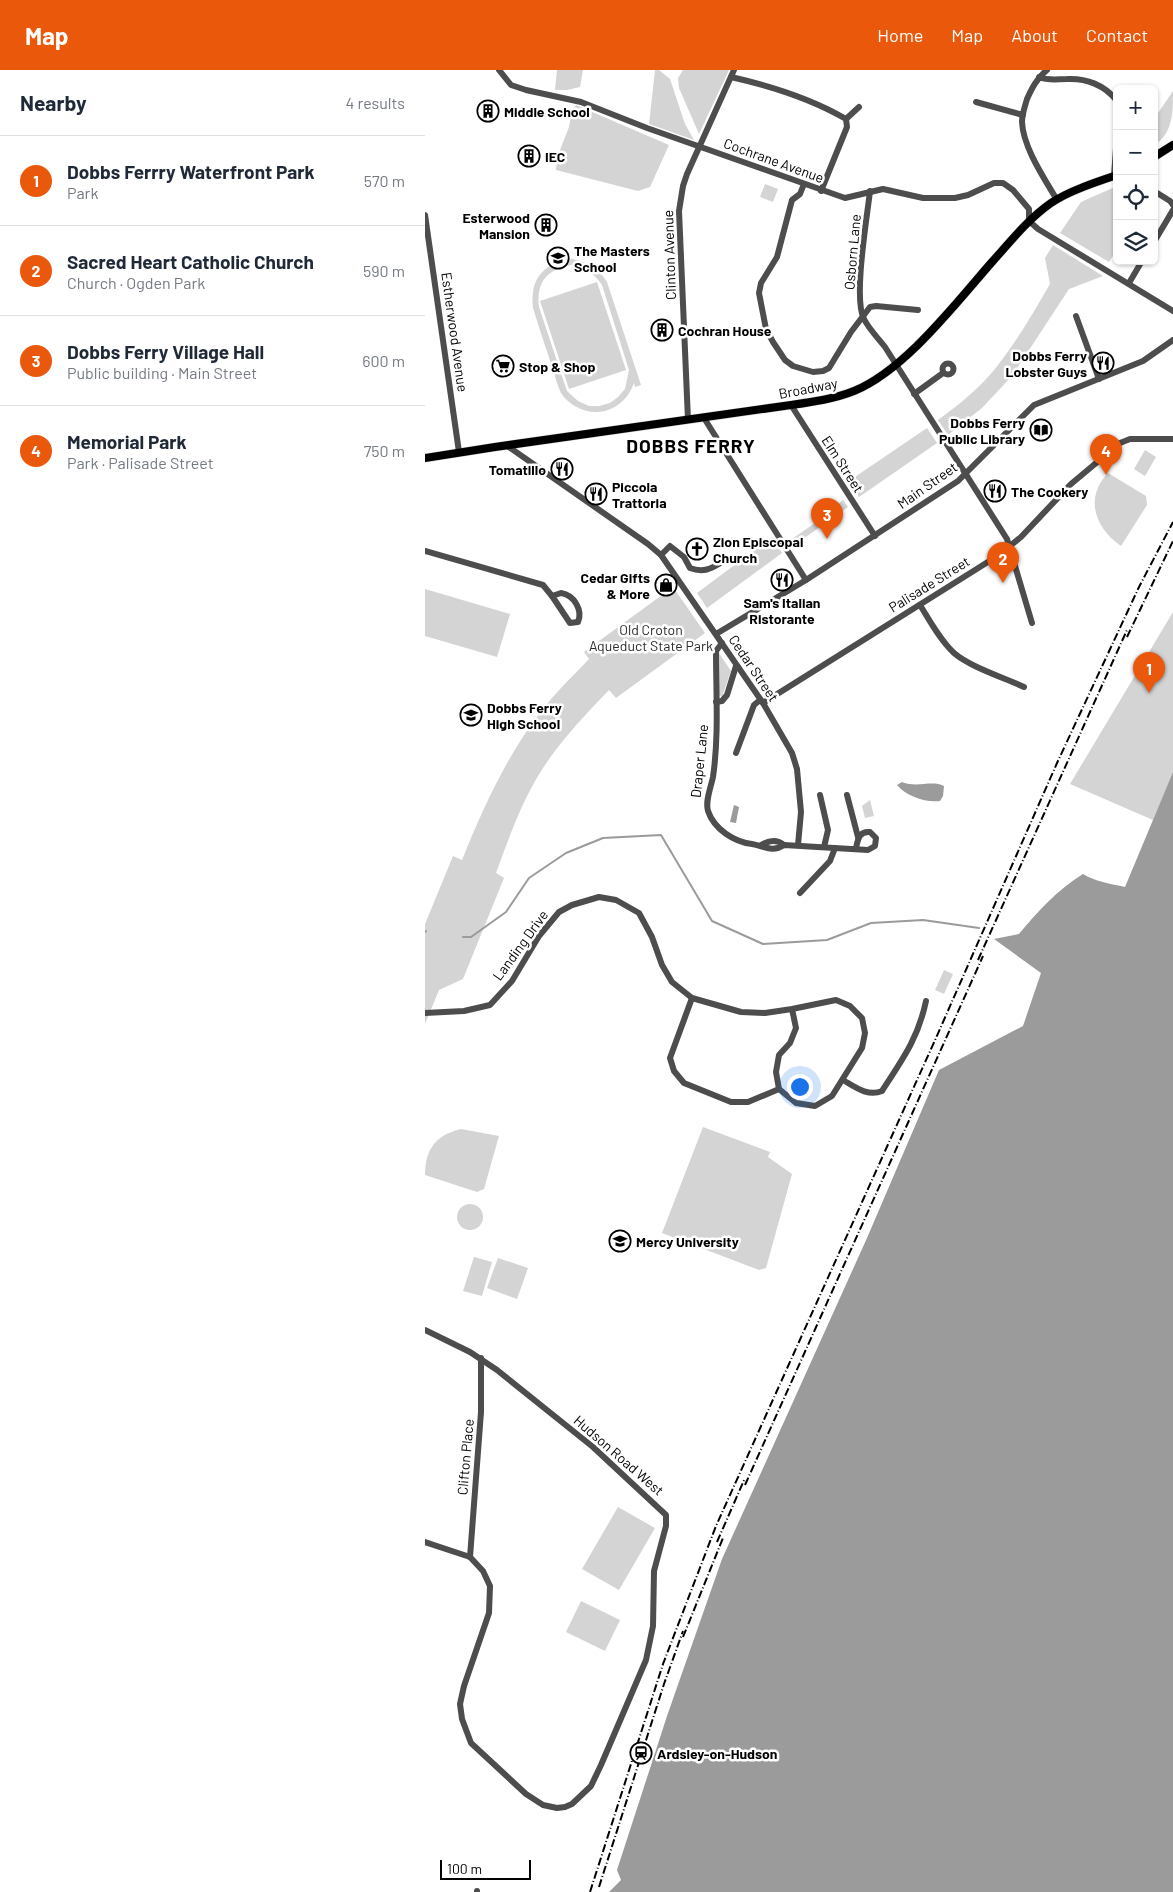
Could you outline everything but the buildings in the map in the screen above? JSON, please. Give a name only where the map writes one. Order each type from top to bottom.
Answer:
[{"type":"main road","points":[[1158,154],[1173,145]]},
{"type":"main road","name":"Broadway","points":[[425,458],[791,405],[828,399],[856,390],[895,365],[931,330],[1029,221],[1057,200],[1113,176]]},
{"type":"street","name":"Cochrane Avenue","points":[[499,70],[513,86],[581,102],[821,191],[845,198],[883,189],[923,198],[955,198],[968,195],[999,182],[1007,184],[1029,209],[1029,221]]},
{"type":"street","name":"Clinton Avenue","points":[[689,420],[679,211],[683,186],[734,70]]},
{"type":"street","points":[[1047,70],[1039,77],[1029,95],[1023,115],[1025,138],[1057,200]]},
{"type":"street","points":[[731,77],[782,90],[833,111],[846,119]]},
{"type":"street","points":[[1039,77],[1048,80],[1072,78],[1088,81],[1101,87],[1113,98]]},
{"type":"street","points":[[975,102],[1023,115]]},
{"type":"street","points":[[846,119],[859,107]]},
{"type":"street","points":[[821,191],[847,127],[846,119]]},
{"type":"street","points":[[804,184],[800,194],[792,200],[777,257],[761,283],[759,293],[766,329],[785,360],[803,370],[821,372],[829,368],[851,332],[870,307],[918,310]]},
{"type":"street","name":"Osborn Lane","points":[[863,318],[860,287],[861,262],[870,191]]},
{"type":"street","points":[[1158,194],[1173,205]]},
{"type":"street","points":[[1158,235],[1173,210]]},
{"type":"street","name":"Estherwood Avenue","points":[[425,216],[459,452]]},
{"type":"street","points":[[1029,221],[1038,229],[1173,311]]},
{"type":"street","points":[[1129,283],[1140,265]]},
{"type":"street","points":[[1076,316],[1099,378]]},
{"type":"street","points":[[863,318],[885,347],[1010,546],[1032,623]]},
{"type":"street","name":"Main Street","points":[[716,634],[806,580],[966,475],[1034,405],[1143,361],[1173,340]]},
{"type":"street","points":[[915,394],[943,373]]},
{"type":"street","name":"Elm Street","points":[[791,405],[875,536]]},
{"type":"street","points":[[703,418],[806,580]]},
{"type":"street","name":"Palisade Street","points":[[762,702],[920,605],[1010,546],[1071,484],[1120,443],[1130,440],[1173,438]]},
{"type":"street","name":"Cedar Street","points":[[506,445],[661,555],[762,702],[793,753],[801,812],[799,846]]},
{"type":"street","points":[[661,555],[671,546],[683,557],[690,568],[699,572],[709,570],[722,562]]},
{"type":"street","points":[[425,551],[543,585],[567,620],[570,623],[578,622],[580,616],[575,602],[565,593],[552,596]]},
{"type":"street","points":[[920,605],[944,643],[955,653],[965,660],[1024,687]]},
{"type":"street","name":"Draper Lane","points":[[722,643],[716,651],[714,763],[708,810],[729,837],[742,842],[761,845],[770,841],[784,845],[799,846]]},
{"type":"street","points":[[716,702],[721,701],[727,695],[736,666]]},
{"type":"street","points":[[736,753],[753,706],[762,702]]},
{"type":"street","points":[[820,795],[828,830],[823,848]]},
{"type":"street","points":[[847,795],[858,837],[856,848]]},
{"type":"street","points":[[799,846],[872,848],[877,842],[870,832],[866,832],[858,837]]},
{"type":"street","points":[[800,893],[830,861],[835,848]]},
{"type":"street","name":"Landing Drive","points":[[425,1013],[463,1012],[490,1005],[512,981],[539,936],[559,912],[585,900],[599,897],[616,900],[639,913],[653,937],[662,965],[672,982],[692,998],[717,1007],[741,1012],[765,1013],[836,1000],[850,1006],[863,1018],[865,1033],[862,1048],[832,1096],[815,1106],[795,1103],[779,1089]]},
{"type":"street","points":[[692,998],[670,1058],[674,1071],[684,1083],[731,1102],[748,1102],[779,1089],[775,1072],[779,1055],[790,1043],[796,1028],[792,1009]]},
{"type":"street","points":[[843,1080],[866,1092],[875,1094],[881,1091],[912,1044],[922,1022],[926,1001]]},
{"type":"street","name":"Hudson Road West","points":[[425,1330],[481,1358],[593,1448],[667,1515],[666,1526],[654,1571],[653,1626],[646,1660],[595,1777],[585,1793],[573,1804],[557,1808],[543,1804],[525,1794],[471,1743],[462,1719],[460,1704],[464,1686],[489,1613],[491,1596],[490,1586],[483,1571],[470,1557]]},
{"type":"street","name":"Clifton Place","points":[[470,1557],[481,1412],[481,1358]]},
{"type":"street","points":[[425,1542],[470,1557]]},
{"type":"green space","points":[[557,70],[583,70],[580,87],[555,90]]},
{"type":"green space","points":[[655,70],[659,70],[670,79],[685,124],[694,140],[649,124]]},
{"type":"green space","points":[[683,70],[729,70],[699,134],[679,88],[678,78]]},
{"type":"green space","points":[[1173,91],[1171,122],[1165,135],[1158,142],[1158,130],[1158,113]]},
{"type":"green space","points":[[576,105],[669,145],[650,187],[638,191],[556,170],[559,154]]},
{"type":"green space","points":[[765,184],[778,189],[773,202],[760,197]]},
{"type":"green space","points":[[1113,188],[1113,256],[1109,262],[1060,233],[1081,202]]},
{"type":"green space","points":[[1053,245],[1103,276],[1069,289],[1012,376],[982,408],[948,435],[938,420],[958,405],[997,367],[1050,284],[1045,258]]},
{"type":"green space","points":[[572,259],[588,264],[596,269],[607,282],[641,385],[635,387],[634,383],[623,401],[605,411],[592,412],[580,409],[569,402],[561,393],[533,308],[534,289],[540,274],[562,261]],"holes":[[[577,266],[593,274],[602,285],[629,370],[625,389],[610,403],[599,406],[589,406],[578,401],[567,391],[539,307],[539,290],[545,278],[550,273],[563,267]]]},
{"type":"green space","points":[[597,282],[626,370],[569,389],[540,301]]},
{"type":"green space","points":[[927,428],[937,443],[859,497],[849,481]]},
{"type":"green space","points":[[1145,450],[1156,457],[1145,476],[1134,469]]},
{"type":"green space","points":[[1108,473],[1146,496],[1147,505],[1121,546],[1105,531],[1099,522],[1096,512],[1096,492]]},
{"type":"green space","points":[[843,500],[848,507],[793,546],[789,541],[818,521]]},
{"type":"green space","name":"Old Croton Aqueduct State Park","points":[[772,537],[782,553],[707,608],[697,593]]},
{"type":"green space","name":"Old Croton Aqueduct State Park","points":[[673,587],[705,633],[616,698],[609,690],[550,757],[535,780],[511,833],[496,873],[504,878],[463,979],[439,990],[425,1024],[425,924],[453,856],[462,860],[490,796],[512,755],[537,716],[589,659],[584,652]]},
{"type":"green space","points":[[425,589],[510,614],[497,657],[425,636]]},
{"type":"green space","points":[[1173,612],[1173,773],[1153,820],[1070,784]]},
{"type":"green space","points":[[719,653],[731,671],[722,697],[719,695]]},
{"type":"green space","points":[[870,800],[874,816],[865,818],[862,806]]},
{"type":"green space","points":[[944,970],[953,974],[944,994],[935,990]]},
{"type":"green space","points":[[703,1127],[770,1152],[768,1157],[792,1174],[766,1268],[759,1270],[662,1233]]},
{"type":"green space","points":[[461,1129],[499,1136],[484,1189],[477,1192],[425,1175],[427,1158],[434,1144],[445,1135]]},
{"type":"green space","points":[[470,1204],[479,1208],[483,1217],[479,1226],[470,1230],[461,1226],[457,1217],[461,1208]]},
{"type":"green space","points":[[474,1257],[492,1262],[482,1296],[463,1291]]},
{"type":"green space","points":[[498,1258],[528,1268],[517,1299],[487,1288]]},
{"type":"green space","points":[[618,1507],[655,1528],[619,1590],[582,1569]]},
{"type":"green space","points":[[581,1601],[620,1620],[605,1651],[566,1632]]},
{"type":"shaded area","points":[[1173,772],[1173,1892],[609,1892],[621,1880],[617,1870],[667,1716],[722,1559],[867,1238],[939,1070],[1023,1026],[1041,973],[994,939],[1019,934],[1048,901],[1083,874],[1097,880],[1125,887]]},
{"type":"shaded area","points":[[902,782],[908,784],[939,784],[944,786],[943,796],[940,801],[917,798],[897,785]]},
{"type":"shaded area","points":[[734,805],[739,807],[736,823],[730,822]]},
{"type":"waterway","points":[[463,937],[471,937],[506,912],[529,878],[566,853],[603,838],[661,835],[712,921],[763,944],[827,940],[871,923],[923,920],[979,928]]},
{"type":"railway","points":[[590,1892],[663,1664],[716,1526],[936,1038],[1057,763],[1139,587],[1173,522]]},
{"type":"railway","points":[[1127,637],[1173,541]]},
{"type":"railway","points":[[978,960],[1127,630]]},
{"type":"railway","points":[[745,1485],[983,956]]},
{"type":"railway","points":[[717,1542],[745,1478]]},
{"type":"railway","points":[[683,1637],[723,1538]]},
{"type":"railway","points":[[599,1887],[664,1684],[683,1631]]},
{"type":"place","name":"Middle School","points":[[488,111]]},
{"type":"place","name":"IEC","points":[[529,156]]},
{"type":"place","name":"Esterwood Mansion","points":[[546,225]]},
{"type":"place","name":"The Masters School","points":[[558,258]]},
{"type":"place","name":"Cochran House","points":[[662,330]]},
{"type":"place","name":"Dobbs Ferry Lobster Guys","points":[[1103,363]]},
{"type":"place","name":"Stop & Shop","points":[[503,366]]},
{"type":"place","name":"Dobbs Ferry Public Library","points":[[1041,430]]},
{"type":"place","name":"Tomatillo","points":[[562,469]]},
{"type":"place","name":"Memorial Park","points":[[1106,475]]},
{"type":"place","name":"The Cookery","points":[[995,491]]},
{"type":"place","name":"Piccola Trattoria","points":[[596,494]]},
{"type":"place","name":"Dobbs Ferry Village Hall","points":[[827,539]]},
{"type":"place","name":"Zion Episcopal Church","points":[[697,549]]},
{"type":"place","name":"Sam's Italian Ristorante","points":[[782,580]]},
{"type":"place","name":"Sacred Heart Catholic Church","points":[[1003,583]]},
{"type":"place","name":"Cedar Gifts & More","points":[[666,585]]},
{"type":"place","name":"Dobbs Ferrry Waterfront Park","points":[[1149,693]]},
{"type":"place","name":"Dobbs Ferry High School","points":[[471,715]]},
{"type":"place","name":"Mercy University","points":[[620,1241]]},
{"type":"place","name":"Ardsley-on-Hudson","points":[[641,1753]]},
{"type":"district","name":"DOBBS FERRY","points":[[691,445]]}]
